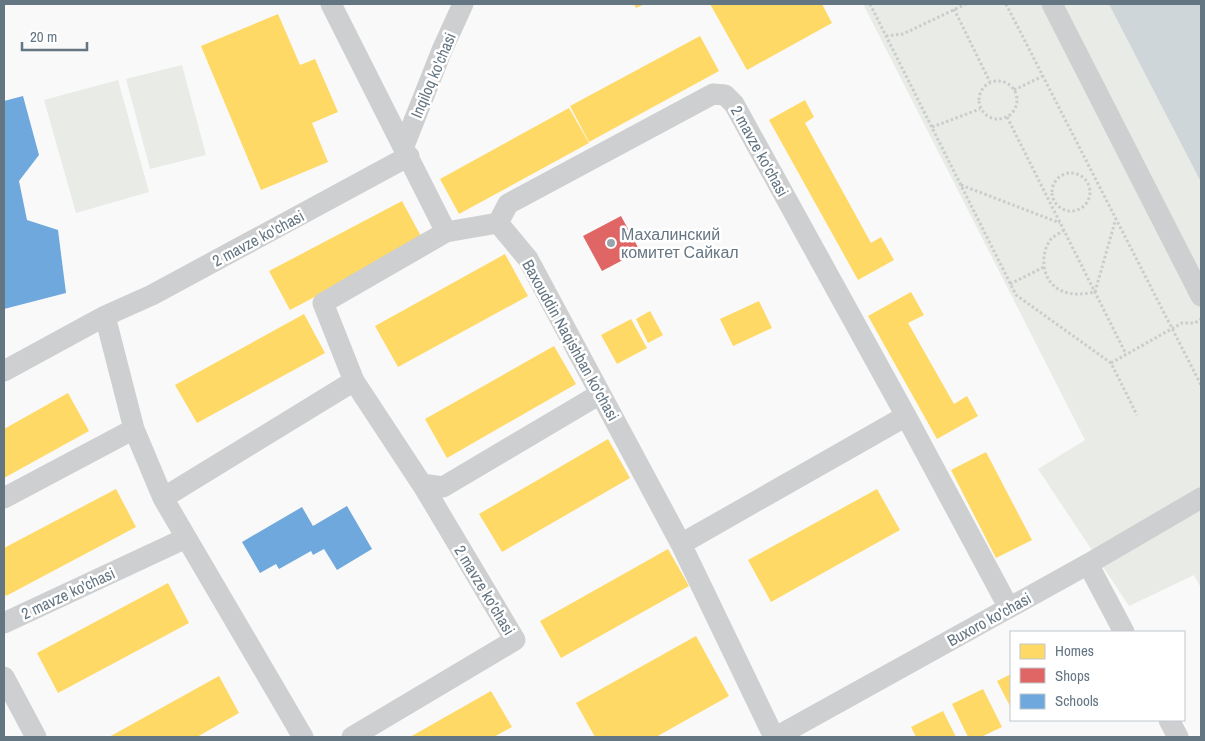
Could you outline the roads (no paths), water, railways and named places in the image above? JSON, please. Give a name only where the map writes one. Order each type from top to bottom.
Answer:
[{"type":"street","points":[[331,4],[446,232],[498,223]]},
{"type":"street","name":"Inqiloq ko'chasi","points":[[406,151],[442,50],[463,4]]},
{"type":"street","points":[[1052,4],[1201,296]]},
{"type":"street","name":"2 mavze ko'chasi","points":[[498,223],[508,204],[713,94],[725,95],[734,104],[906,416]]},
{"type":"street","name":"2 mavze ko'chasi","points":[[4,371],[105,316],[152,295],[406,151]]},
{"type":"street","name":"Baxouddin Naqishban ko'chasi","points":[[498,223],[528,259],[681,544],[775,737]]},
{"type":"street","name":"2 mavze ko'chasi","points":[[352,737],[516,640],[422,484],[354,381],[323,303],[446,232]]},
{"type":"street","points":[[105,316],[134,429],[163,498],[303,737]]},
{"type":"street","points":[[163,498],[354,381]]},
{"type":"street","points":[[422,484],[443,487],[600,394]]},
{"type":"street","points":[[681,544],[906,416],[1010,608]]},
{"type":"street","points":[[4,498],[134,429]]},
{"type":"street","name":"Buxoro ko'chasi","points":[[775,737],[1010,608],[1201,498]]},
{"type":"street","name":"2 mavze ko'chasi","points":[[4,623],[186,538]]},
{"type":"street","points":[[1088,564],[1123,631]]},
{"type":"street","points":[[4,677],[36,737]]},
{"type":"street","points":[[1170,721],[1178,737]]},
{"type":"place","name":"Махалинский комитет Сайкал","points":[[611,243]]}]
